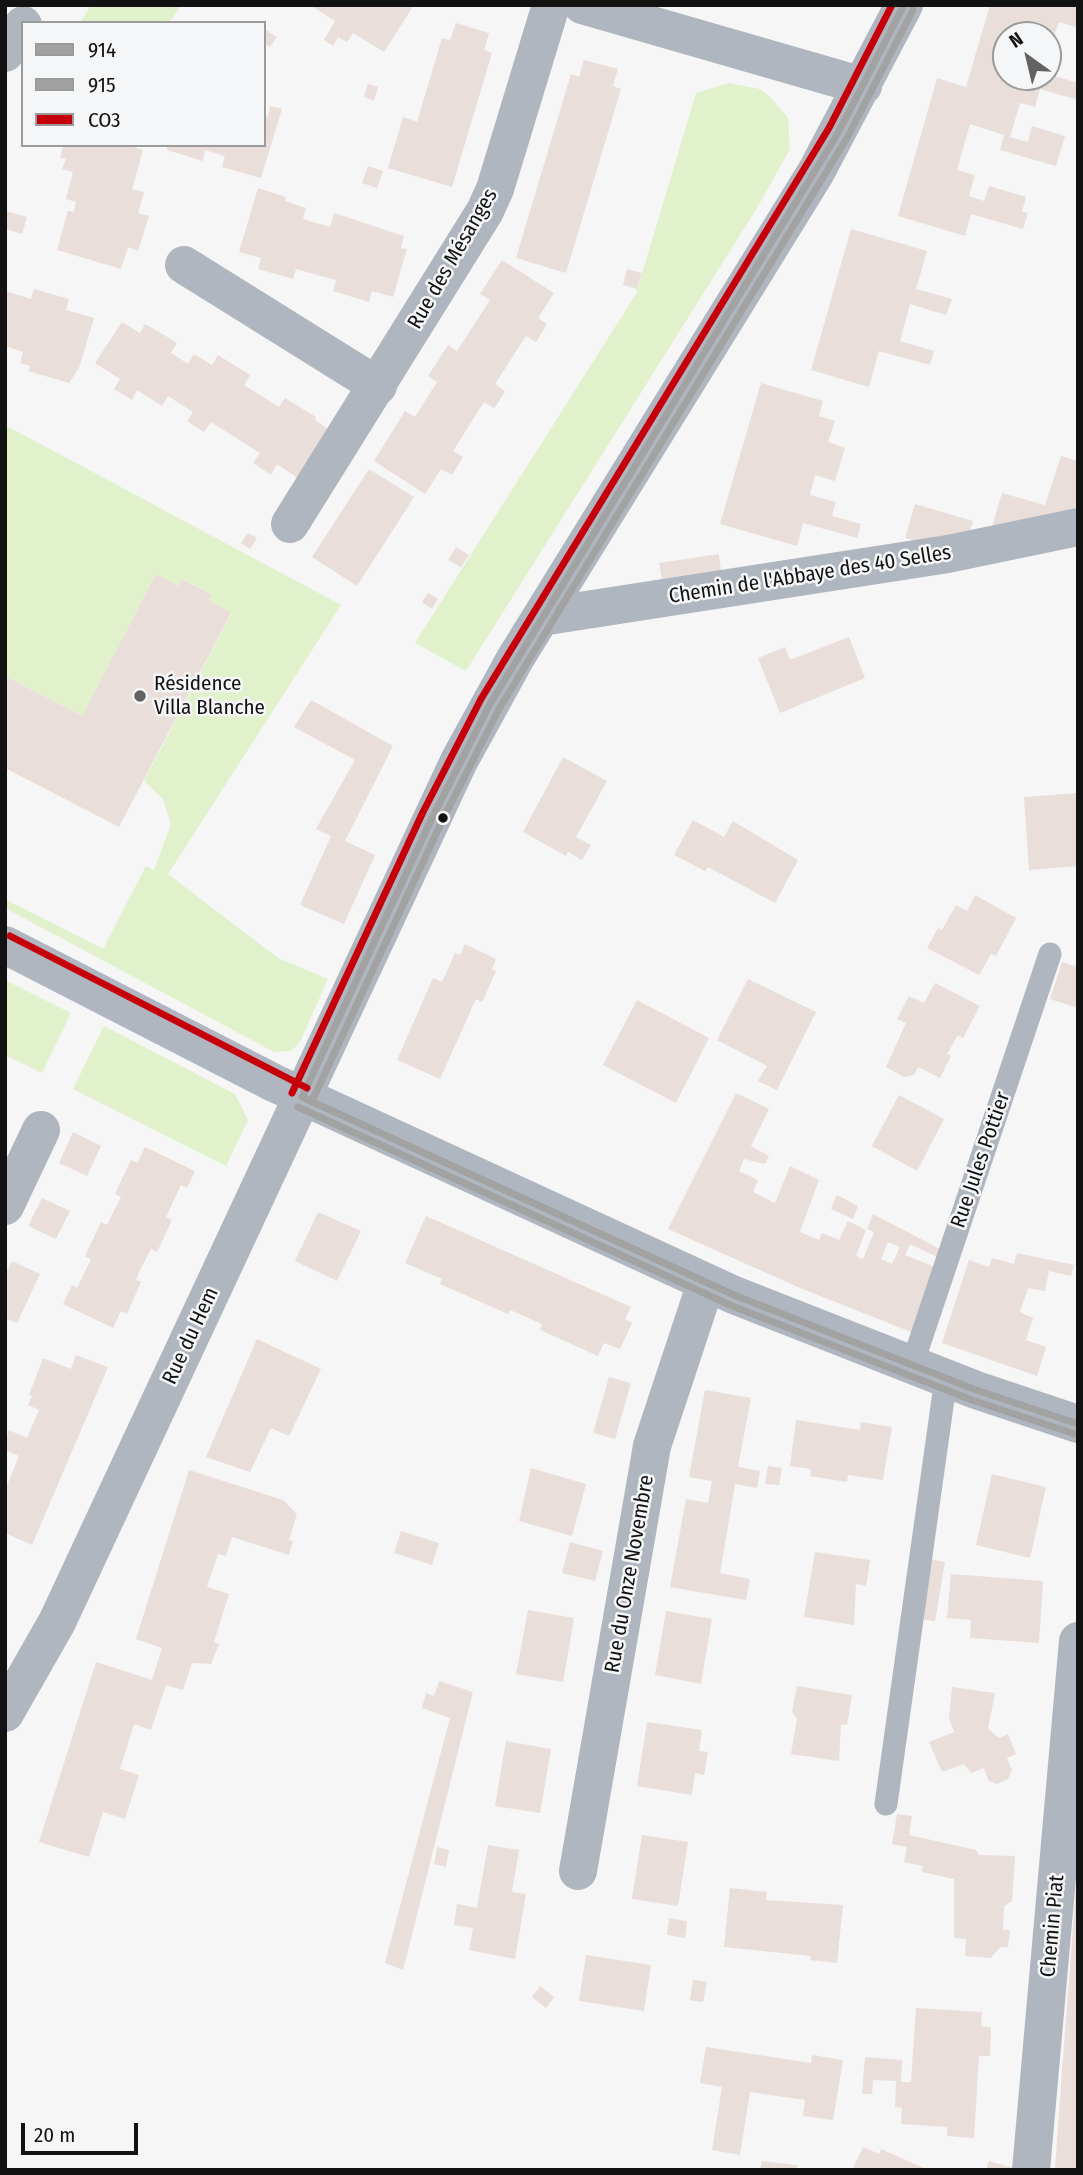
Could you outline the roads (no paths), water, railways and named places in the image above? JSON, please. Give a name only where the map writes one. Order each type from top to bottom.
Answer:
[{"type":"street","points":[[26,21],[36,5]]},
{"type":"street","name":"Rue des Mésanges","points":[[290,524],[378,386],[495,189],[551,5]]},
{"type":"street","points":[[582,5],[863,86]]},
{"type":"street","name":"Rue du Hem","points":[[5,1713],[57,1622],[459,761],[541,617],[762,261],[863,86],[904,5]]},
{"type":"street","points":[[5,53],[21,29]]},
{"type":"street","points":[[184,265],[378,386]]},
{"type":"street","name":"Chemin de l'Abbaye des 40 Selles","points":[[541,617],[875,566],[1078,527]]},
{"type":"street","points":[[5,946],[302,1097],[706,1283],[929,1372],[1078,1424]]},
{"type":"street","points":[[5,1206],[41,1130]]},
{"type":"street","name":"Rue du Onze Novembre","points":[[579,1871],[652,1446],[706,1283]]},
{"type":"street","name":"Chemin Piat","points":[[1031,2170],[1078,1641]]},
{"type":"lane","name":"Rue Jules Pottier","points":[[886,1804],[929,1372],[1050,954]]},
{"type":"place","name":"Résidence Villa Blanche","points":[[140,696]]}]
